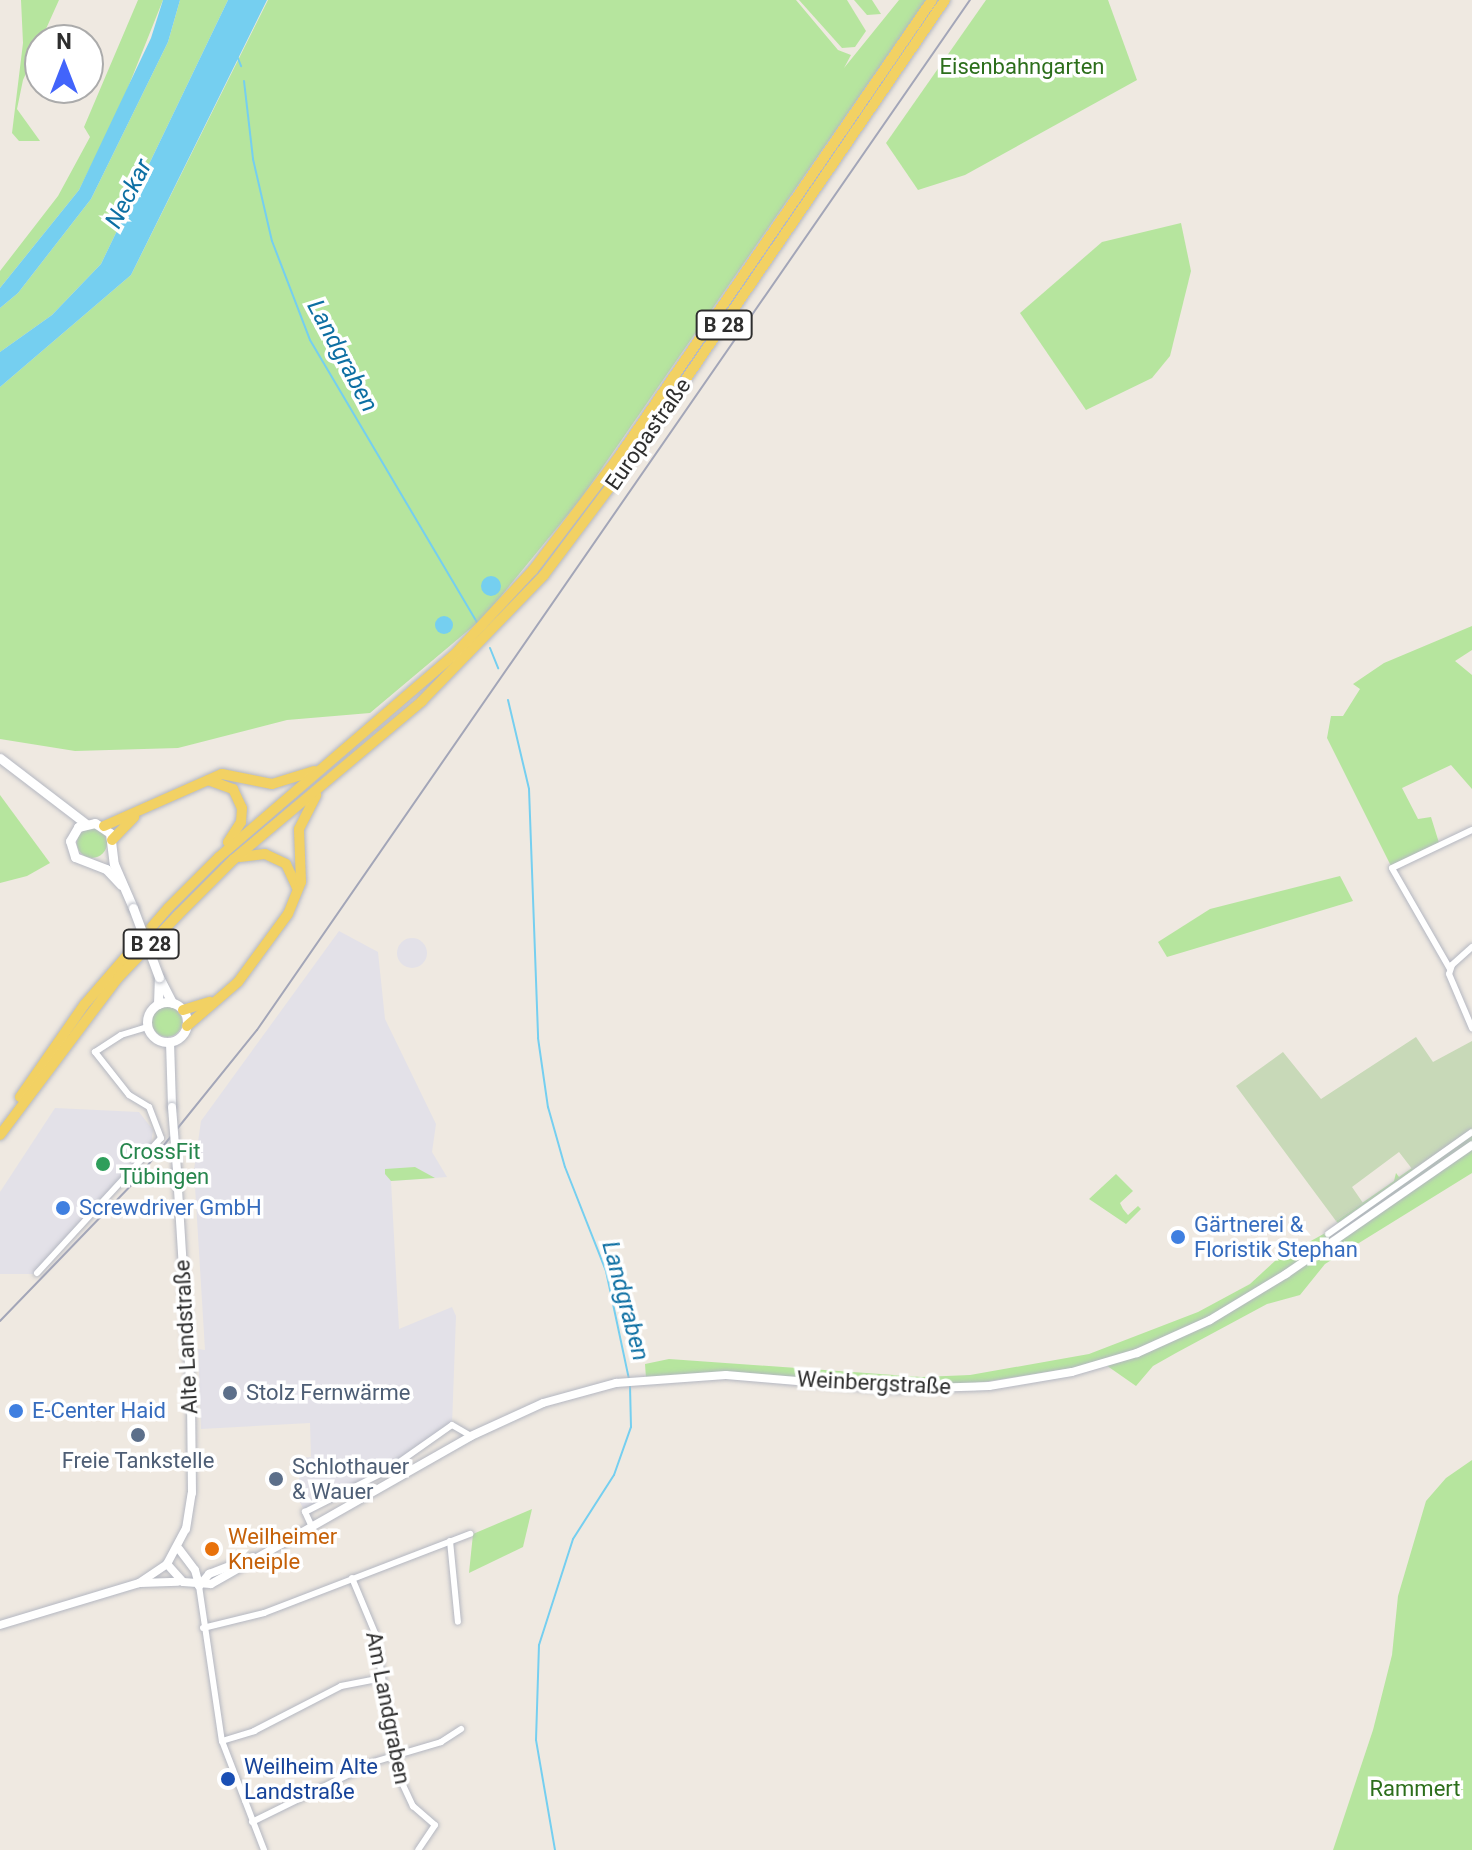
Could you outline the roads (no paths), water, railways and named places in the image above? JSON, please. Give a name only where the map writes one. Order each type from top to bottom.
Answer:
[{"type":"main road","name":"Europastraße","points":[[331,764],[474,635],[552,547],[604,478],[932,0]]},
{"type":"main road","name":"Europastraße","points":[[327,780],[363,752],[484,642],[606,494],[945,0]]},
{"type":"main road","points":[[0,758],[60,807],[85,823],[104,826],[204,779],[222,774],[272,784],[331,764]]},
{"type":"main road","name":"B 28","points":[[1,1133],[84,1005],[219,857],[331,764]]},
{"type":"main road","points":[[204,779],[225,783],[242,808],[241,822],[219,857]]},
{"type":"main road","points":[[172,1003],[158,1004],[150,1012],[147,1027],[156,1039],[170,1042],[220,998],[270,942],[297,895],[302,866],[299,829],[304,812],[327,780]]},
{"type":"main road","name":"B 28","points":[[1,1133],[118,978],[234,859],[327,780]]},
{"type":"main road","points":[[60,807],[73,833],[75,857],[96,864],[121,885]]},
{"type":"main road","points":[[96,864],[138,812]]},
{"type":"main road","points":[[73,833],[85,823]]},
{"type":"main road","points":[[104,826],[121,885],[159,977],[172,1003],[183,1010],[187,1026]]},
{"type":"main road","points":[[234,859],[265,854],[286,864],[297,895]]},
{"type":"main road","points":[[158,1004],[159,977]]},
{"type":"main road","points":[[183,1010],[220,998]]},
{"type":"street","points":[[1472,830],[1392,868],[1450,969],[1450,987],[1472,1028]]},
{"type":"street","points":[[1450,969],[1472,947]]},
{"type":"street","points":[[37,1273],[128,1178],[161,1138],[149,1107],[129,1095],[95,1052],[121,1035],[147,1027]]},
{"type":"street","name":"Alte Landstraße","points":[[139,1583],[167,1564],[179,1549],[190,1513],[192,1472],[170,1042]]},
{"type":"street","points":[[1328,1234],[1472,1132]]},
{"type":"street","name":"Weinbergstraße","points":[[471,1436],[543,1403],[644,1378],[726,1375],[940,1389],[1033,1380],[1103,1363],[1210,1320],[1472,1145]]},
{"type":"street","points":[[312,1527],[305,1512],[388,1470],[452,1425],[471,1436]]},
{"type":"street","points":[[0,1625],[139,1583],[183,1582],[199,1586],[236,1572],[281,1543],[471,1436]]},
{"type":"street","points":[[203,1628],[230,1625],[470,1534]]},
{"type":"street","points":[[450,1541],[458,1622]]},
{"type":"street","points":[[179,1549],[195,1570],[199,1586],[222,1741],[264,1850]]},
{"type":"street","points":[[199,1586],[209,1574],[270,1550]]},
{"type":"street","points":[[167,1564],[183,1582]]},
{"type":"street","points":[[195,1570],[209,1574]]},
{"type":"street","name":"Am Landgraben","points":[[352,1578],[375,1633],[394,1754],[405,1794],[433,1821],[434,1829],[418,1850]]},
{"type":"street","points":[[222,1741],[254,1731],[341,1686],[382,1678]]},
{"type":"street","points":[[252,1822],[394,1754],[441,1742],[461,1729]]},
{"type":"water","points":[[163,0],[180,0],[168,42],[91,199],[18,293],[0,308],[0,288],[79,190],[151,38]]},
{"type":"water","points":[[228,0],[267,0],[131,275],[0,387],[0,352],[52,315],[101,264]]},
{"type":"water","points":[[491,576],[498,579],[501,586],[498,593],[491,596],[484,593],[481,586],[484,579]]},
{"type":"water","points":[[444,616],[453,625],[444,634],[435,625]]},
{"type":"waterway","name":"Landgraben","points":[[237,56],[241,66]]},
{"type":"waterway","name":"Landgraben","points":[[244,81],[253,159],[272,241],[310,340],[477,622]]},
{"type":"waterway","name":"Landgraben","points":[[490,648],[498,668]]},
{"type":"waterway","name":"Landgraben","points":[[508,700],[529,789],[538,1038],[548,1107],[565,1167],[606,1271],[629,1379]]},
{"type":"waterway","name":"Landgraben","points":[[555,1850],[536,1740],[539,1645],[573,1539],[614,1475],[631,1427],[630,1385]]},
{"type":"railway","points":[[0,1321],[135,1181],[257,1030],[970,0]]},
{"type":"place","name":"CrossFit Tübingen","points":[[103,1164]]},
{"type":"place","name":"Screwdriver GmbH","points":[[63,1208]]},
{"type":"place","name":"Gärtnerei & Floristik Stephan","points":[[1178,1237]]},
{"type":"place","name":"Stolz Fernwärme","points":[[230,1393]]},
{"type":"place","name":"E-Center Haid","points":[[16,1411]]},
{"type":"place","name":"Freie Tankstelle","points":[[138,1435]]},
{"type":"place","name":"Schlothauer & Wauer","points":[[276,1479]]},
{"type":"place","name":"Weilheimer Kneiple","points":[[212,1549]]},
{"type":"place","name":"Weilheim Alte Landstraße","points":[[228,1779]]},
{"type":"park label","name":"Eisenbahngarten","points":[[1022,67]]},
{"type":"park label","name":"Rammert","points":[[1415,1789]]},
{"type":"water label","name":"Neckar","points":[[129,194]]}]
